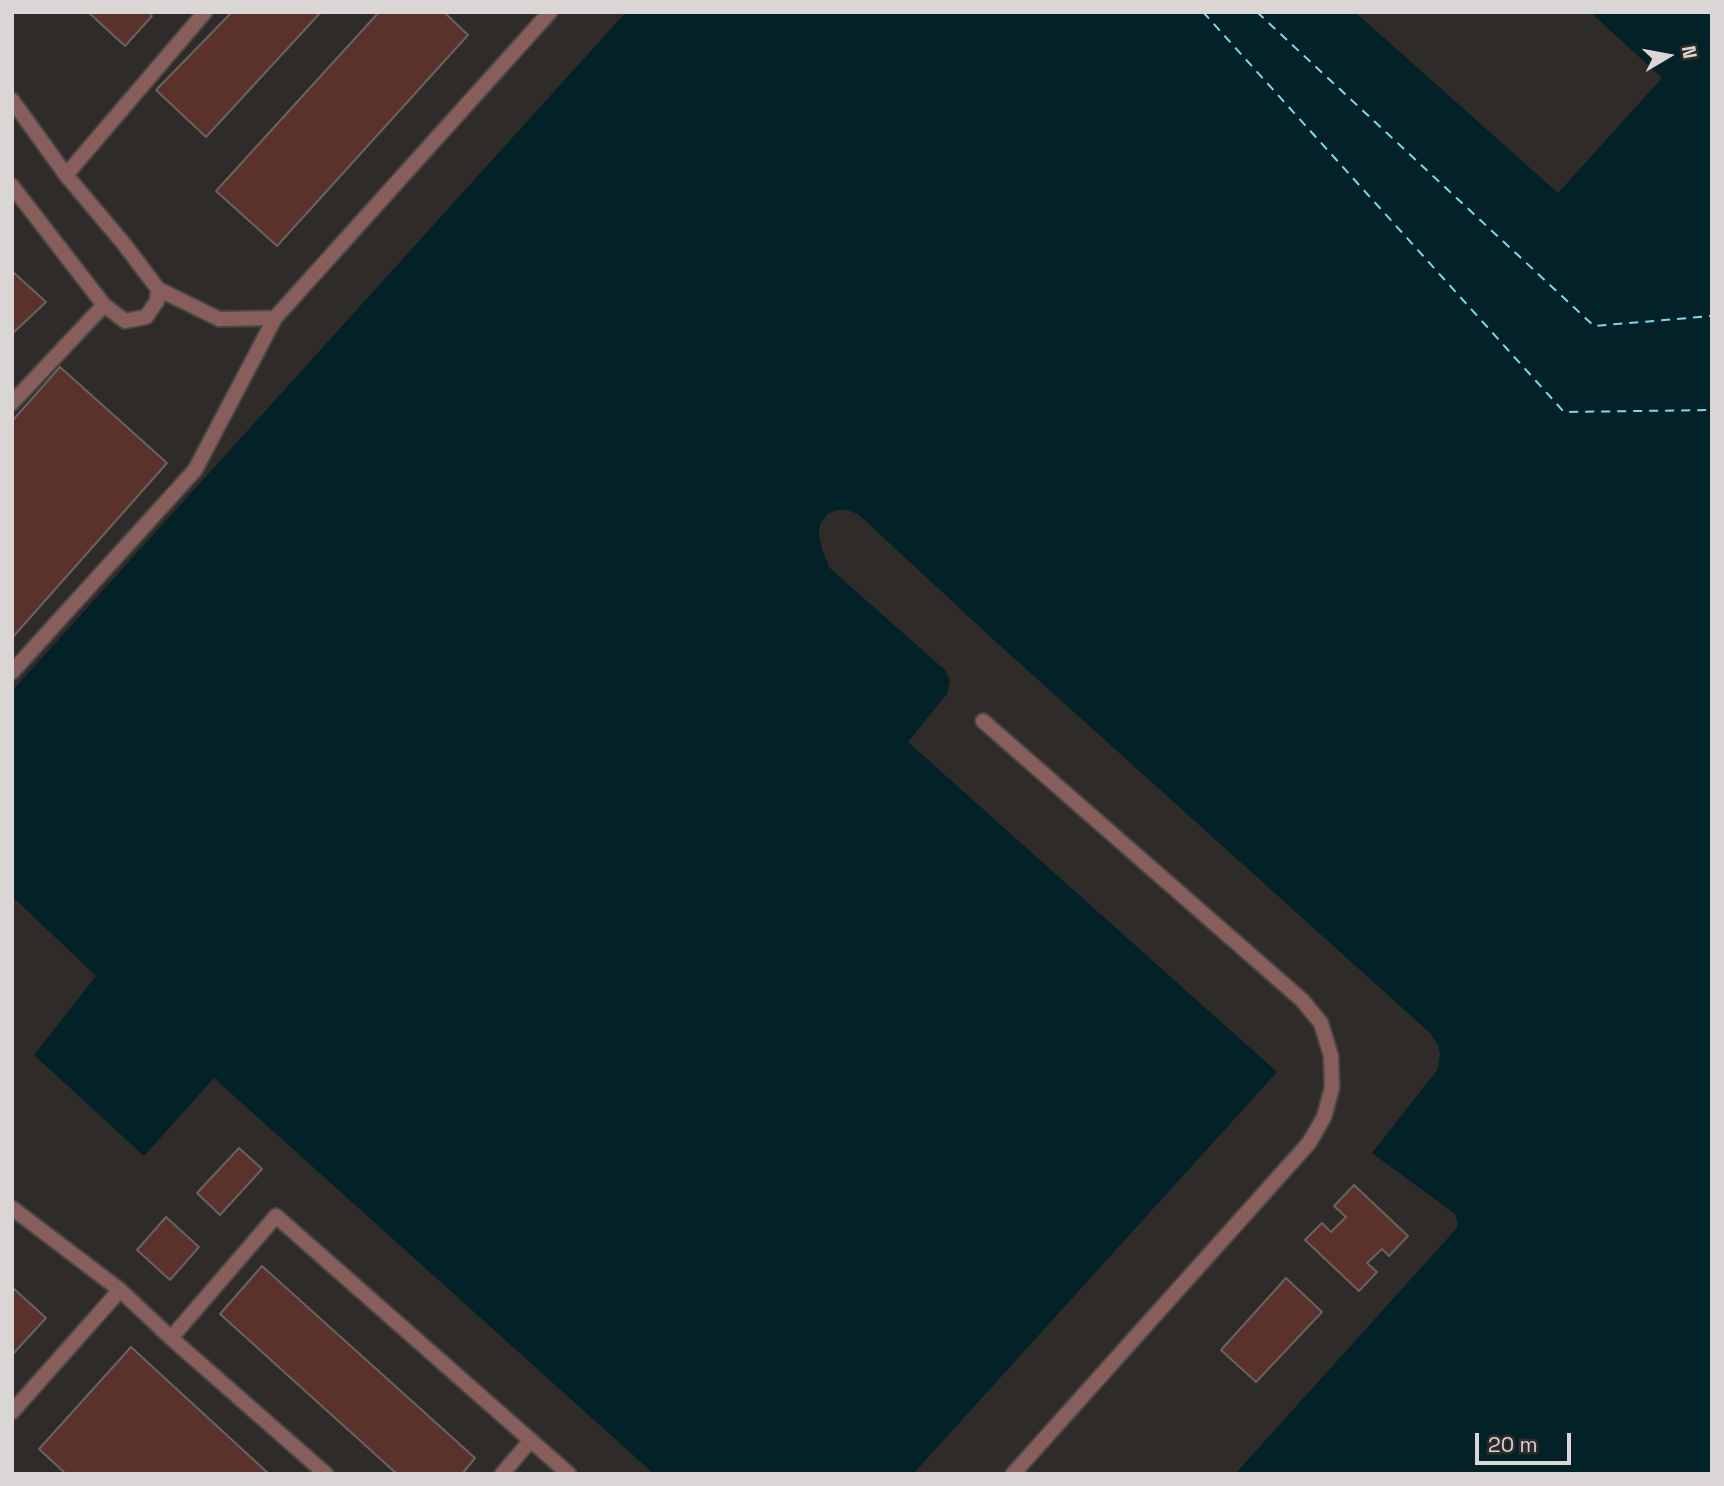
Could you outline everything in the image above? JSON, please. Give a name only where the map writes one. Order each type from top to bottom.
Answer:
[{"type":"street","points":[[66,175],[205,12]]},
{"type":"street","points":[[12,672],[195,470],[275,318],[550,12]]},
{"type":"street","points":[[12,100],[66,175],[158,289],[219,319],[275,318]]},
{"type":"street","points":[[12,186],[104,305],[125,321],[146,317],[157,301],[158,289]]},
{"type":"street","points":[[12,403],[104,305]]},
{"type":"street","points":[[983,721],[1302,1000],[1321,1023],[1331,1056],[1332,1088],[1324,1117],[1309,1143],[1013,1474]]},
{"type":"street","points":[[12,1208],[120,1290],[326,1474]]},
{"type":"street","points":[[171,1338],[276,1216],[569,1474]]},
{"type":"street","points":[[12,1412],[120,1290]]},
{"type":"street","points":[[502,1474],[531,1440]]},
{"type":"water","points":[[626,12],[1355,12],[1558,193],[1662,78],[1590,12],[1712,12],[1712,1474],[1235,1474],[1456,1229],[1458,1224],[1455,1214],[1372,1153],[1438,1069],[1438,1045],[1430,1033],[858,514],[837,510],[828,514],[820,524],[819,535],[830,568],[945,670],[950,680],[947,694],[908,742],[1277,1072],[913,1474],[654,1474],[214,1078],[144,1156],[34,1055],[96,976],[15,899],[12,901],[12,691]]},
{"type":"pier","points":[[837,510],[848,510],[857,514],[985,632],[982,635],[856,517],[838,514],[830,517],[824,525],[823,535],[833,566],[947,668],[945,670],[830,568],[819,535],[820,524],[828,514]]},
{"type":"building","points":[[88,12],[149,12],[152,16],[125,46]]},
{"type":"building","points":[[232,12],[321,12],[206,137],[156,90]]},
{"type":"building","points":[[379,12],[444,12],[468,35],[277,246],[216,191]]},
{"type":"building","points":[[12,271],[46,302],[12,334]]},
{"type":"building","points":[[60,367],[167,463],[12,638],[12,421]]},
{"type":"building","points":[[239,1148],[262,1169],[220,1215],[197,1193]]},
{"type":"building","points":[[1354,1185],[1408,1236],[1389,1256],[1382,1249],[1367,1263],[1377,1272],[1359,1291],[1305,1240],[1322,1223],[1331,1232],[1346,1217],[1334,1206]]},
{"type":"building","points":[[166,1217],[199,1247],[170,1280],[137,1250]]},
{"type":"building","points":[[262,1266],[475,1458],[462,1474],[397,1474],[220,1314]]},
{"type":"building","points":[[1286,1278],[1322,1312],[1256,1382],[1221,1350]]},
{"type":"building","points":[[12,1287],[46,1318],[12,1355]]},
{"type":"building","points":[[131,1347],[269,1474],[66,1474],[39,1449]]},
{"type":"ferry route","points":[[1203,12],[1564,412],[1712,410]]},
{"type":"ferry route","points":[[1257,12],[1594,326],[1712,316]]}]
